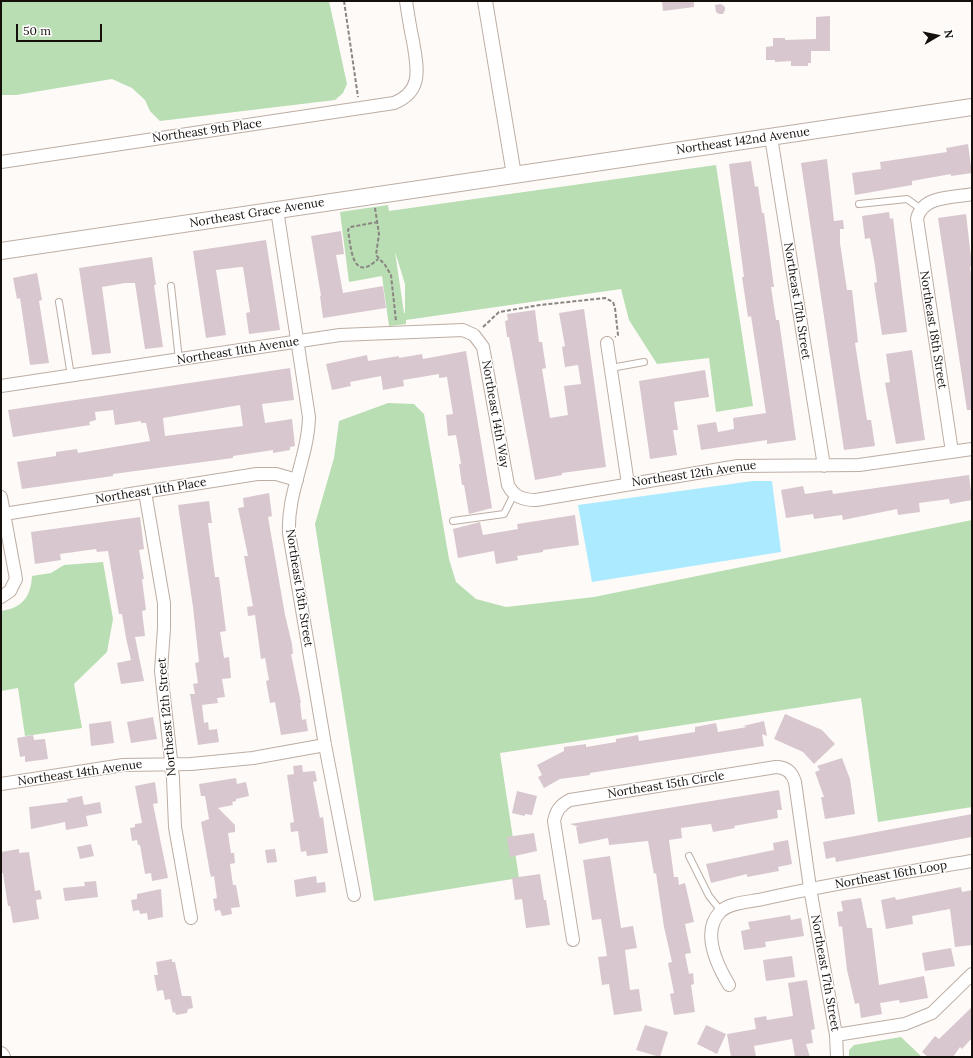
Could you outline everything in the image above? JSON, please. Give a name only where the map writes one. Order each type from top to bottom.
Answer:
[{"type":"main road","name":"Northeast 142nd Avenue","points":[[514,175],[972,107]]},
{"type":"main road","name":"Northeast Grace Avenue","points":[[1,251],[514,175]]},
{"type":"street","name":"Northeast 9th Place","points":[[1,162],[394,103],[410,92],[414,86],[417,72],[406,1]]},
{"type":"street","points":[[485,1],[514,175]]},
{"type":"street","name":"Northeast 17th Street","points":[[771,137],[824,466]]},
{"type":"street","points":[[921,209],[931,201],[972,194]]},
{"type":"street","name":"Northeast 18th Street","points":[[921,209],[917,224],[952,452]]},
{"type":"street","name":"Northeast 13th Street","points":[[277,210],[308,416],[307,444],[289,514],[289,533],[325,745],[354,895]]},
{"type":"street","name":"Northeast 11th Avenue","points":[[1,386],[354,334],[463,330],[474,335]]},
{"type":"street","name":"Northeast 14th Way","points":[[474,335],[482,347],[506,480],[510,490],[514,494]]},
{"type":"street","points":[[607,343],[628,484]]},
{"type":"street","name":"Northeast 12th Avenue","points":[[514,494],[523,499],[536,500],[738,466],[860,465],[972,449]]},
{"type":"street","name":"Northeast 11th Place","points":[[4,514],[264,474],[282,475],[297,480]]},
{"type":"street","name":"Northeast 12th Street","points":[[145,492],[164,603],[161,671],[171,763],[176,843],[191,918]]},
{"type":"street","points":[[1,497],[16,574],[15,583],[5,594]]},
{"type":"street","name":"Northeast 14th Avenue","points":[[1,784],[122,765],[171,763],[191,764],[253,758],[325,745]]},
{"type":"street","name":"Northeast 15th Circle","points":[[573,940],[554,821],[559,808],[570,800],[776,767],[785,768],[792,774],[795,782],[810,888]]},
{"type":"street","name":"Northeast 16th Loop","points":[[721,910],[735,904],[810,888],[972,861]]},
{"type":"street","name":"Northeast 17th Street","points":[[810,888],[836,1035],[837,1057]]},
{"type":"street","points":[[721,910],[713,924],[712,940],[719,968],[729,985]]},
{"type":"street","points":[[836,1035],[905,1024],[932,1013],[972,974]]},
{"type":"lane","points":[[859,204],[907,199],[921,209]]},
{"type":"lane","points":[[171,286],[179,360]]},
{"type":"lane","points":[[59,302],[71,376]]},
{"type":"lane","points":[[611,368],[644,362]]},
{"type":"lane","points":[[453,521],[504,514],[514,494]]},
{"type":"lane","points":[[689,856],[709,896],[721,910]]},
{"type":"path","points":[[344,1],[360,108]]},
{"type":"path","points":[[372,195],[379,234],[376,255],[391,275],[396,308],[396,333]]},
{"type":"path","points":[[378,222],[350,226],[348,230],[353,261],[357,266],[364,267],[372,265],[378,259]]},
{"type":"path","points":[[474,335],[499,312],[540,305],[605,298],[613,302],[618,335],[607,343]]},
{"type":"green space","points":[[1,1],[329,1],[347,84],[343,93],[335,100],[160,121],[150,111],[145,100],[132,88],[112,79],[16,95],[1,95]]},
{"type":"green space","points":[[716,165],[753,406],[716,412],[709,358],[657,364],[629,320],[621,289],[406,320],[406,324],[389,326],[382,276],[349,282],[340,212],[388,205],[389,211]],"holes":[[[395,252],[405,284],[404,313]]]},
{"type":"green space","points":[[388,403],[414,404],[424,414],[449,559],[456,582],[476,599],[506,607],[594,597],[972,520],[972,807],[878,822],[861,698],[500,753],[519,878],[374,901],[315,524],[334,458],[339,421]]},
{"type":"green space","points":[[103,562],[113,619],[107,652],[74,684],[82,728],[25,736],[18,688],[1,691],[1,611],[15,607],[24,600],[30,590],[32,576],[51,573],[64,565]]},
{"type":"green space","points":[[901,1037],[922,1057],[849,1057],[849,1050],[854,1045]]},
{"type":"water","points":[[753,481],[772,481],[781,552],[592,582],[578,505]]},
{"type":"building","points":[[662,1],[694,1],[694,7],[663,11]]},
{"type":"building","points":[[721,4],[725,7],[725,10],[723,14],[719,14],[716,12],[715,5]]},
{"type":"building","points":[[830,16],[830,51],[811,51],[811,63],[808,63],[808,66],[791,66],[791,61],[775,62],[775,60],[766,60],[766,47],[773,46],[773,38],[785,38],[785,40],[816,39],[816,17]]},
{"type":"building","points":[[968,144],[972,173],[951,176],[951,174],[912,181],[912,185],[855,195],[852,173],[881,169],[880,162],[947,152],[946,148]]},
{"type":"building","points":[[827,159],[834,221],[843,220],[844,229],[840,229],[840,243],[847,290],[852,290],[858,342],[855,343],[867,420],[871,420],[875,446],[844,450],[801,163]]},
{"type":"building","points":[[751,161],[755,187],[758,186],[762,213],[764,213],[774,287],[771,287],[776,320],[779,320],[796,440],[767,444],[767,440],[701,450],[697,425],[716,422],[718,432],[734,429],[733,418],[766,413],[751,316],[748,317],[742,277],[744,277],[729,164]]},
{"type":"building","points":[[889,212],[890,219],[893,218],[907,332],[882,335],[874,283],[877,282],[875,265],[870,238],[865,239],[862,216]]},
{"type":"building","points":[[966,214],[972,266],[970,267],[972,282],[972,410],[967,410],[938,218]]},
{"type":"building","points":[[341,231],[344,254],[336,255],[343,293],[383,286],[386,308],[323,318],[321,296],[311,236]]},
{"type":"building","points":[[266,240],[280,330],[249,334],[246,313],[250,312],[243,267],[240,267],[216,270],[226,335],[206,338],[193,251]]},
{"type":"building","points":[[152,257],[156,285],[154,285],[163,347],[145,349],[135,283],[125,283],[102,287],[111,353],[92,355],[79,268]]},
{"type":"building","points":[[37,273],[42,300],[39,301],[49,363],[30,365],[20,298],[17,299],[13,278]]},
{"type":"building","points":[[584,309],[606,467],[562,473],[562,475],[535,480],[509,337],[507,337],[505,321],[508,320],[507,314],[535,310],[539,342],[542,342],[546,368],[542,369],[550,418],[568,415],[564,386],[581,384],[578,365],[565,367],[562,347],[565,346],[559,313]]},
{"type":"building","points":[[912,350],[925,440],[896,444],[885,383],[890,382],[886,354]]},
{"type":"building","points":[[466,351],[492,508],[469,514],[464,485],[462,485],[459,464],[461,464],[456,435],[448,436],[446,415],[453,414],[447,377],[439,378],[439,374],[403,380],[404,386],[383,390],[381,376],[350,382],[351,386],[332,390],[326,364],[367,355],[368,361],[422,354],[423,359]]},
{"type":"building","points":[[290,368],[294,400],[262,404],[265,423],[292,419],[295,446],[290,447],[290,450],[273,453],[273,450],[233,456],[233,458],[113,474],[113,476],[22,489],[17,462],[56,456],[56,452],[77,449],[78,453],[150,441],[146,423],[141,423],[141,421],[115,425],[113,410],[95,412],[96,420],[89,422],[90,425],[13,437],[8,410]],"holes":[[[240,405],[243,426],[165,436],[163,418]]]},
{"type":"building","points":[[705,370],[709,397],[674,402],[678,430],[673,430],[677,455],[650,459],[639,381]]},
{"type":"building","points":[[969,475],[972,500],[950,504],[949,499],[919,503],[920,512],[898,515],[897,509],[843,520],[842,515],[814,519],[813,514],[786,518],[781,490],[803,486],[805,494],[832,490],[833,494]]},
{"type":"building","points":[[269,493],[272,516],[268,517],[285,615],[292,644],[293,654],[291,654],[301,703],[302,720],[306,719],[308,731],[281,735],[275,702],[270,703],[266,681],[269,680],[265,658],[261,659],[255,615],[248,616],[247,607],[253,606],[244,556],[248,556],[238,508],[244,507],[243,498]]},
{"type":"building","points":[[209,501],[212,523],[208,523],[215,577],[219,577],[226,631],[220,632],[224,658],[229,657],[231,678],[222,679],[225,697],[217,698],[218,703],[202,705],[204,723],[208,722],[209,730],[217,729],[219,742],[198,745],[190,694],[195,694],[193,684],[198,683],[195,663],[199,662],[193,607],[178,505]]},
{"type":"building","points":[[575,515],[579,545],[543,550],[543,552],[517,556],[518,560],[496,564],[494,551],[458,558],[453,529],[480,522],[483,535],[518,529],[517,524]]},
{"type":"building","points":[[140,517],[144,549],[139,550],[144,579],[142,579],[146,610],[142,611],[145,636],[135,637],[144,681],[121,684],[117,663],[131,660],[122,614],[119,614],[108,551],[97,552],[96,549],[60,554],[61,560],[35,564],[31,532]]},
{"type":"building","points":[[785,714],[822,730],[835,744],[814,764],[803,752],[774,739]]},
{"type":"building","points":[[153,717],[157,739],[131,743],[127,722]]},
{"type":"building","points":[[111,721],[114,743],[91,746],[89,724]]},
{"type":"building","points":[[764,721],[767,736],[762,734],[764,746],[590,773],[590,775],[560,779],[544,788],[538,777],[542,775],[537,765],[564,751],[564,747],[586,744],[586,747],[616,742],[616,739],[638,735],[639,741],[695,732],[695,727],[716,723],[718,732],[747,727],[743,726]]},
{"type":"building","points":[[33,735],[34,740],[45,739],[48,759],[25,762],[25,756],[20,757],[17,738]]},
{"type":"building","points":[[842,758],[850,779],[855,814],[825,819],[821,797],[824,797],[815,772],[820,770],[817,766]]},
{"type":"building","points":[[302,765],[303,772],[315,771],[317,781],[313,782],[320,818],[323,817],[328,853],[307,856],[306,851],[301,852],[298,831],[291,832],[290,823],[294,822],[287,775],[294,774],[293,766]]},
{"type":"building","points":[[236,778],[237,784],[246,782],[249,796],[236,799],[236,801],[232,802],[233,805],[218,808],[235,825],[235,832],[228,833],[231,853],[234,853],[235,863],[230,864],[233,885],[236,885],[240,907],[231,908],[232,914],[222,916],[220,910],[215,911],[213,899],[217,898],[214,876],[211,877],[210,873],[201,822],[209,819],[205,796],[201,796],[199,784]]},
{"type":"building","points":[[155,782],[158,803],[153,804],[168,878],[152,881],[151,873],[145,874],[140,845],[138,845],[137,840],[132,841],[130,828],[135,827],[135,824],[142,823],[135,786]]},
{"type":"building","points":[[779,790],[782,810],[777,810],[778,818],[734,826],[735,828],[713,832],[711,824],[681,828],[682,838],[669,840],[674,877],[678,877],[679,885],[685,883],[694,922],[685,924],[691,953],[685,954],[689,974],[693,973],[694,984],[691,985],[695,1012],[674,1015],[670,994],[674,993],[668,963],[672,962],[664,927],[656,873],[654,874],[648,841],[609,845],[608,838],[579,844],[576,827],[579,827],[570,824]]},
{"type":"building","points":[[517,791],[537,796],[532,815],[525,814],[525,816],[512,813]]},
{"type":"building","points":[[82,796],[84,805],[100,802],[102,813],[86,816],[88,826],[66,830],[65,822],[31,829],[29,807],[68,802],[67,799]]},
{"type":"building","points":[[972,814],[972,837],[836,862],[835,857],[826,859],[823,842]]},
{"type":"building","points":[[534,833],[537,851],[510,857],[507,837]]},
{"type":"building","points":[[788,840],[792,864],[778,867],[779,871],[747,877],[747,874],[711,883],[706,864],[774,850],[773,843]]},
{"type":"building","points":[[91,844],[94,856],[80,859],[77,847]]},
{"type":"building","points":[[19,849],[19,853],[29,852],[35,891],[40,890],[42,899],[36,900],[39,919],[13,923],[10,906],[8,906],[3,873],[1,873],[1,852]]},
{"type":"building","points":[[275,849],[277,862],[267,863],[265,850]]},
{"type":"building","points":[[610,856],[621,928],[633,926],[637,948],[625,950],[630,990],[639,989],[642,1011],[614,1015],[609,984],[602,985],[598,957],[607,956],[601,919],[592,920],[583,860]]},
{"type":"building","points":[[540,874],[550,925],[526,928],[522,899],[515,900],[512,878]]},
{"type":"building","points":[[316,876],[317,883],[325,882],[326,892],[296,897],[294,880]]},
{"type":"building","points":[[96,881],[98,897],[65,901],[63,888],[85,886],[84,882]]},
{"type":"building","points":[[961,887],[962,892],[972,890],[972,945],[955,947],[950,909],[912,916],[913,924],[886,929],[881,900],[895,897],[896,900]]},
{"type":"building","points":[[161,889],[163,917],[148,920],[147,913],[140,914],[139,910],[133,911],[131,900],[137,899],[137,894]]},
{"type":"building","points":[[861,898],[867,928],[872,928],[879,985],[924,976],[928,998],[900,1003],[899,1000],[880,1003],[882,1014],[861,1018],[859,1003],[855,1004],[847,970],[842,926],[839,927],[837,912],[843,911],[841,901]]},
{"type":"building","points":[[790,915],[791,920],[801,918],[804,936],[765,942],[766,947],[744,950],[741,931],[750,929],[748,922]]},
{"type":"building","points":[[951,948],[955,966],[925,971],[922,953]]},
{"type":"building","points":[[792,956],[795,977],[766,981],[763,960]]},
{"type":"building","points":[[172,959],[172,962],[175,962],[182,996],[191,996],[193,1008],[188,1009],[187,1013],[176,1015],[175,1012],[173,1013],[170,999],[165,1000],[163,990],[157,991],[154,975],[158,975],[156,962]]},
{"type":"building","points":[[807,980],[815,1029],[811,1030],[813,1043],[806,1044],[810,1057],[795,1057],[792,1039],[754,1046],[756,1057],[731,1057],[727,1034],[756,1029],[754,1018],[766,1016],[767,1020],[793,1016],[788,983]]},
{"type":"building","points":[[972,1007],[972,1038],[962,1049],[960,1047],[953,1057],[928,1057],[922,1052],[935,1036],[939,1039]]},
{"type":"building","points":[[645,1025],[668,1032],[660,1057],[636,1050]]},
{"type":"building","points":[[706,1025],[726,1034],[717,1054],[697,1044]]}]
